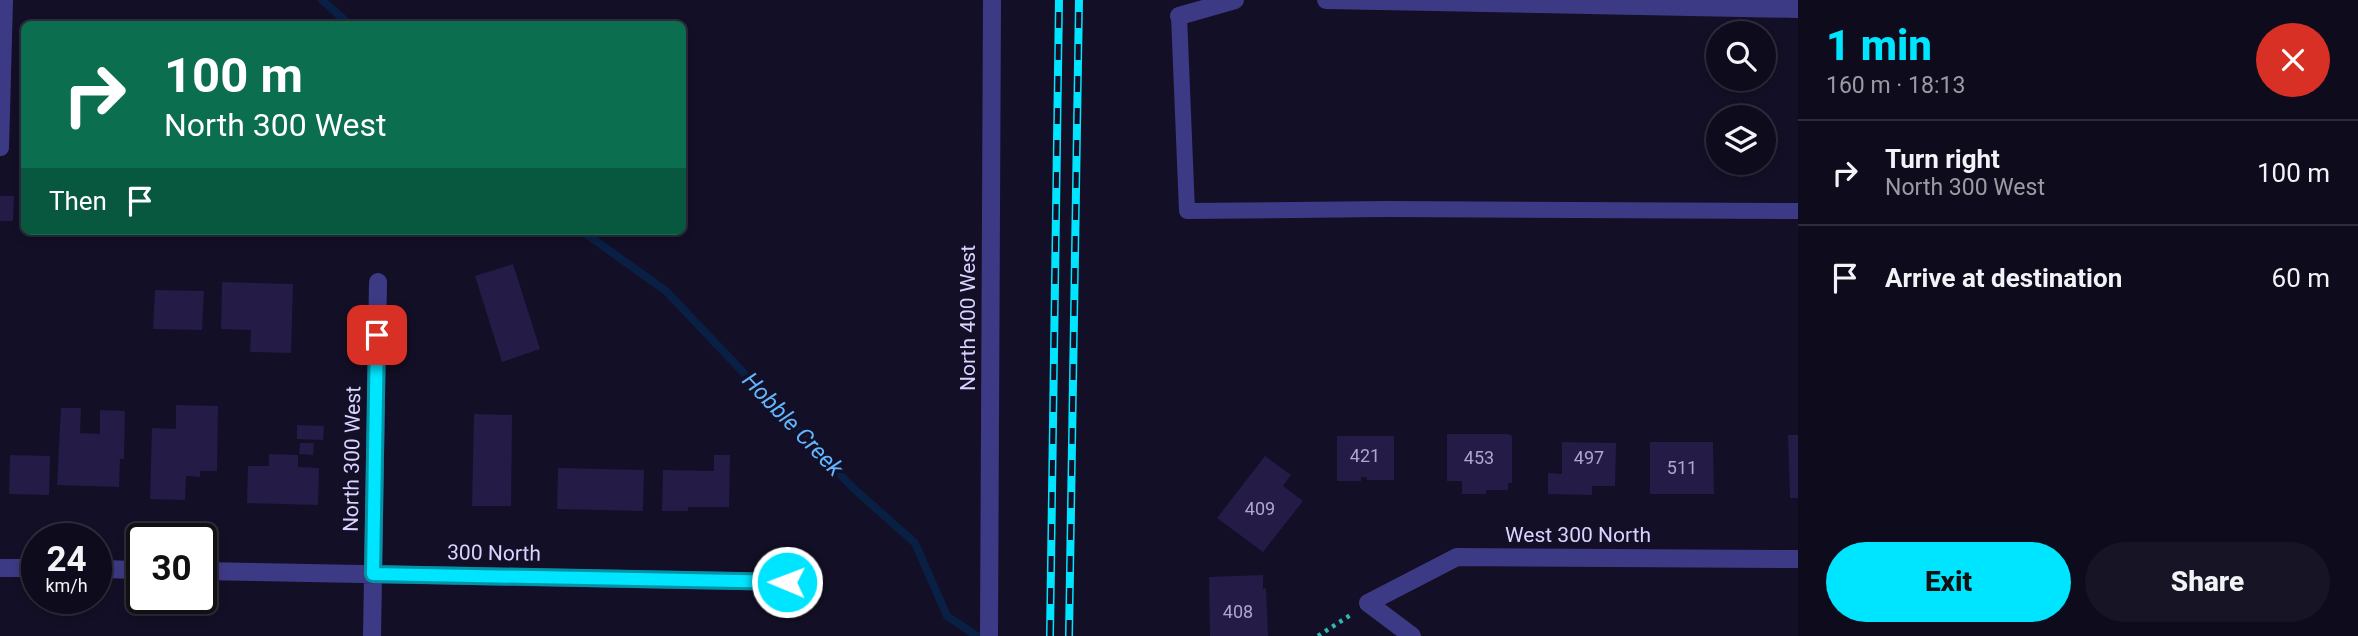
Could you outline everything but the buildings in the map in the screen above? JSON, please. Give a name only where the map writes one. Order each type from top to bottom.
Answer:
[{"type":"street","name":"North 400 West","points":[[989,636],[992,0]]},
{"type":"street","points":[[1179,16],[1235,0]]},
{"type":"street","points":[[1326,0],[1798,9]]},
{"type":"street","name":"North 300 West","points":[[372,636],[378,282]]},
{"type":"street","name":"West 300 North","points":[[1368,603],[1457,557],[1798,559]]},
{"type":"street","points":[[0,568],[21,568]]},
{"type":"street","name":"300 North","points":[[217,571],[787,582]]},
{"type":"street","points":[[1368,603],[1412,636]]},
{"type":"lane","points":[[1,148],[5,0]]},
{"type":"lane","points":[[1179,16],[1187,211],[1798,211]]},
{"type":"path","points":[[1318,636],[1368,603]]},
{"type":"waterway","name":"Hobble Creek","points":[[322,0],[346,21]]},
{"type":"waterway","name":"Hobble Creek","points":[[588,235],[666,291],[852,487],[915,543],[947,616],[977,636]]},
{"type":"railway","points":[[1050,636],[1059,0]]},
{"type":"railway","points":[[1069,636],[1079,0]]},
{"type":"route","points":[[377,335],[373,574],[787,582]]}]
